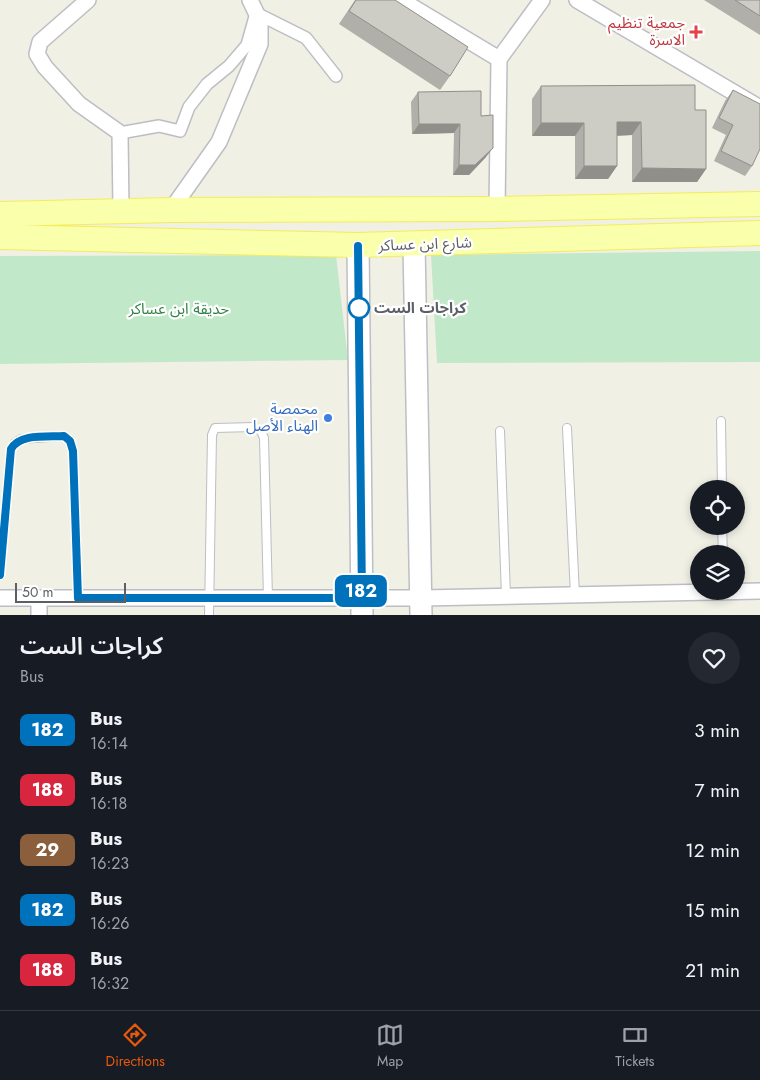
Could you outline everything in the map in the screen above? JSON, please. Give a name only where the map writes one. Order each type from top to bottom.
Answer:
[{"type":"main road","points":[[0,214],[171,210],[497,209],[759,201]]},
{"type":"main road","name":"شارع ابن عساكر","points":[[0,237],[358,246],[758,233]]},
{"type":"main road","points":[[414,244],[422,606]]},
{"type":"main road","points":[[358,246],[362,606]]},
{"type":"street","points":[[88,0],[40,42],[37,54],[45,67],[79,104],[120,133],[159,126],[180,131],[189,108],[207,84],[229,66],[247,45],[253,6]]},
{"type":"street","points":[[401,0],[499,59]]},
{"type":"street","points":[[497,209],[499,59],[542,0]]},
{"type":"street","points":[[577,0],[760,108]]},
{"type":"street","points":[[253,6],[306,38],[336,76]]},
{"type":"street","points":[[171,210],[219,142],[260,44],[260,22],[253,6]]},
{"type":"street","points":[[120,133],[121,211]]},
{"type":"street","points":[[758,233],[759,201]]},
{"type":"street","points":[[745,591],[760,591]]},
{"type":"street","points":[[0,598],[268,598],[362,606],[422,606],[506,596],[690,593]]},
{"type":"street","points":[[39,598],[39,615]]},
{"type":"lane","points":[[721,421],[722,480]]},
{"type":"lane","points":[[209,615],[212,435],[215,428],[254,427],[261,431],[264,438],[268,598]]},
{"type":"lane","points":[[567,428],[575,595]]},
{"type":"lane","points":[[500,431],[506,596]]},
{"type":"lane","points":[[0,575],[11,449],[14,443],[21,439],[64,436],[70,441],[73,451],[78,598]]},
{"type":"green space","points":[[760,251],[760,362],[437,363],[431,255]]},
{"type":"green space","name":"حديقة ابن عساكر","points":[[336,255],[348,360],[0,364],[0,256]]},
{"type":"building","points":[[356,0],[395,0],[468,47],[450,76],[349,11]]},
{"type":"building","points":[[735,0],[760,0],[760,16]]},
{"type":"building","points":[[695,85],[695,110],[706,110],[706,169],[642,168],[641,122],[617,122],[617,166],[584,166],[584,123],[541,123],[541,86]]},
{"type":"building","points":[[733,90],[760,104],[760,149],[752,166],[721,151],[733,125],[719,118]]},
{"type":"building","points":[[481,91],[481,116],[493,115],[493,148],[475,165],[459,165],[460,124],[419,124],[418,92]]},
{"type":"bus line","name":"182","points":[[0,575],[11,449],[14,443],[21,439],[64,436],[70,441],[73,451],[78,598],[362,598],[358,246]]},
{"type":"place","name":"جمعية تنظيم الاسرة","points":[[696,32]]},
{"type":"place","name":"كراجات الست","points":[[359,308]]},
{"type":"place","name":"محمصة الهناء الأصل","points":[[328,418]]}]
